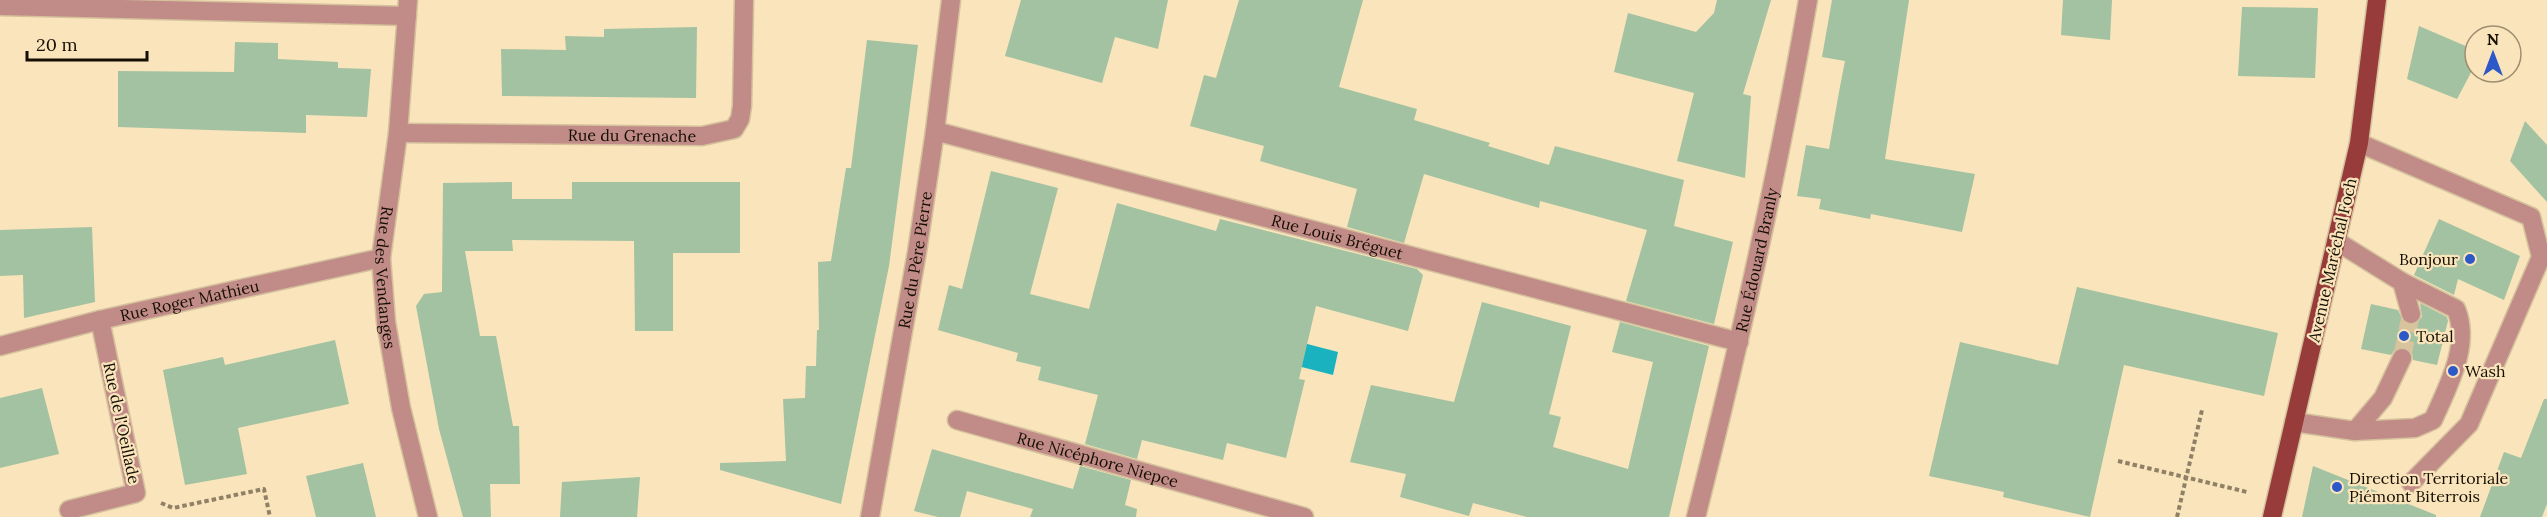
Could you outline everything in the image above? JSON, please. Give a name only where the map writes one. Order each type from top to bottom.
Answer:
[{"type":"main road","name":"Avenue Maréchal Foch","points":[[2274,508],[2359,143],[2377,0]]},
{"type":"street","name":"Rue du Grenache","points":[[398,133],[702,136],[734,129],[740,119],[742,106],[744,0]]},
{"type":"street","name":"Rue du Père Pierre","points":[[870,517],[917,252],[951,0]]},
{"type":"street","name":"Rue Édouard Branly","points":[[1696,517],[1739,342],[1772,189],[1808,0]]},
{"type":"street","points":[[0,6],[408,8]]},
{"type":"street","name":"Rue des Vendanges","points":[[408,8],[398,133],[381,258],[386,322],[401,408],[428,517]]},
{"type":"street","name":"Rue Louis Bréguet","points":[[935,131],[1739,342]]},
{"type":"street","points":[[2359,143],[2531,216],[2541,257],[2469,424],[2411,483]]},
{"type":"street","points":[[2294,422],[2355,431],[2415,428],[2433,420],[2456,366],[2462,324],[2456,309],[2402,282],[2336,240]]},
{"type":"street","name":"Rue Roger Mathieu","points":[[0,346],[100,320],[381,258]]},
{"type":"street","points":[[2402,282],[2411,314]]},
{"type":"street","name":"Rue de l'Oeillade","points":[[69,510],[136,493],[100,320]]},
{"type":"street","points":[[2355,431],[2383,398],[2402,358]]},
{"type":"street","name":"Rue Nicéphore Niepce","points":[[957,420],[1302,517]]},
{"type":"path","points":[[2177,517],[2202,410]]},
{"type":"path","points":[[2118,461],[2186,478],[2274,508]]},
{"type":"path","points":[[136,493],[173,508],[264,489],[270,517]]},
{"type":"water","points":[[1292,340],[1338,352],[1333,375],[1286,363]]},
{"type":"building","points":[[1021,0],[1168,0],[1158,49],[1115,37],[1102,83],[1005,56]]},
{"type":"building","points":[[1239,0],[1363,0],[1339,87],[1417,109],[1414,120],[1490,143],[1488,146],[1549,165],[1555,146],[1684,180],[1674,226],[1733,242],[1714,324],[1626,301],[1647,230],[1540,201],[1539,208],[1424,174],[1404,243],[1347,227],[1357,189],[1260,161],[1264,146],[1190,126],[1204,75],[1216,78]]},
{"type":"building","points":[[1717,0],[1771,0],[1743,94],[1751,96],[1745,178],[1677,161],[1694,93],[1614,72],[1628,13],[1696,32],[1714,13]]},
{"type":"building","points":[[1832,0],[1909,0],[1885,159],[1975,174],[1962,232],[1871,214],[1870,219],[1819,209],[1821,199],[1797,196],[1806,145],[1829,149],[1845,61],[1822,57]]},
{"type":"building","points":[[2063,0],[2112,0],[2110,40],[2061,35]]},
{"type":"building","points":[[2242,7],[2318,8],[2315,78],[2238,76]]},
{"type":"building","points":[[2419,26],[2463,45],[2463,84],[2465,84],[2457,99],[2407,79]]},
{"type":"building","points":[[697,27],[696,98],[502,96],[501,49],[566,50],[565,36],[604,37],[604,29]]},
{"type":"building","points":[[867,40],[918,45],[889,266],[841,504],[720,470],[720,463],[786,461],[783,399],[805,398],[806,366],[816,366],[817,330],[819,330],[818,262],[831,261],[846,168],[851,168]]},
{"type":"building","points":[[235,42],[278,43],[278,59],[338,62],[338,68],[371,69],[367,117],[306,115],[306,133],[118,127],[118,71],[234,72]]},
{"type":"building","points":[[2525,121],[2547,145],[2547,202],[2510,161]]},
{"type":"building","points":[[991,171],[1058,188],[1030,294],[1089,309],[1117,203],[1216,231],[1220,219],[1417,269],[1423,275],[1408,331],[1316,306],[1299,379],[1305,380],[1286,458],[1227,443],[1223,460],[1142,440],[1137,459],[1085,444],[1098,395],[1038,380],[1041,367],[1016,361],[1018,353],[938,330],[949,285],[962,289]]},
{"type":"building","points":[[512,182],[512,199],[572,199],[572,182],[740,182],[740,253],[673,253],[673,331],[635,331],[634,241],[512,240],[513,251],[465,251],[480,336],[496,336],[513,426],[519,426],[520,484],[490,484],[491,517],[463,517],[439,429],[416,306],[424,294],[442,292],[443,183]]},
{"type":"building","name":"Bonjour","points":[[2439,219],[2520,256],[2504,300],[2458,279],[2454,295],[2414,275]]},
{"type":"building","points":[[92,227],[95,302],[24,318],[23,275],[0,276],[0,230]]},
{"type":"building","points":[[2077,287],[2278,333],[2264,396],[2124,365],[2090,517],[2003,497],[2004,492],[1929,476],[1960,342],[2058,365]]},
{"type":"building","points":[[1482,302],[1571,326],[1549,414],[1561,417],[1553,447],[1628,469],[1653,362],[1612,352],[1620,322],[1709,346],[1669,517],[1527,517],[1473,503],[1469,516],[1400,497],[1406,474],[1350,462],[1371,385],[1454,402]]},
{"type":"building","name":"Total","points":[[2420,303],[2447,317],[2437,365],[2413,360],[2412,352],[2406,348],[2396,348],[2391,355],[2361,349],[2371,304],[2398,310],[2404,322],[2413,325],[2422,317]]},
{"type":"building","points":[[335,340],[349,404],[238,428],[247,474],[185,485],[163,370],[223,357],[225,365]]},
{"type":"building","points":[[42,388],[59,454],[0,468],[0,398]]},
{"type":"building","points":[[2544,399],[2547,399],[2547,504],[2542,517],[2480,517],[2504,452],[2521,458]]},
{"type":"building","points":[[932,449],[1073,489],[1080,466],[1131,480],[1125,505],[1137,509],[1136,517],[1030,517],[1033,509],[967,491],[960,517],[938,517],[914,511]]},
{"type":"building","points":[[363,463],[376,517],[316,517],[306,476]]},
{"type":"building","name":"Direction Territoriale Piémont Biterrois","points":[[2313,466],[2436,515],[2436,517],[2302,517]]},
{"type":"building","points":[[640,477],[637,517],[560,517],[562,482]]},
{"type":"tunnel","points":[[2402,358],[2411,314]]},
{"type":"place","name":"Bonjour","points":[[2470,259]]},
{"type":"place","name":"Total","points":[[2404,336]]},
{"type":"place","name":"Wash","points":[[2453,371]]},
{"type":"place","name":"Direction Territoriale Piémont Biterrois","points":[[2337,487]]}]
